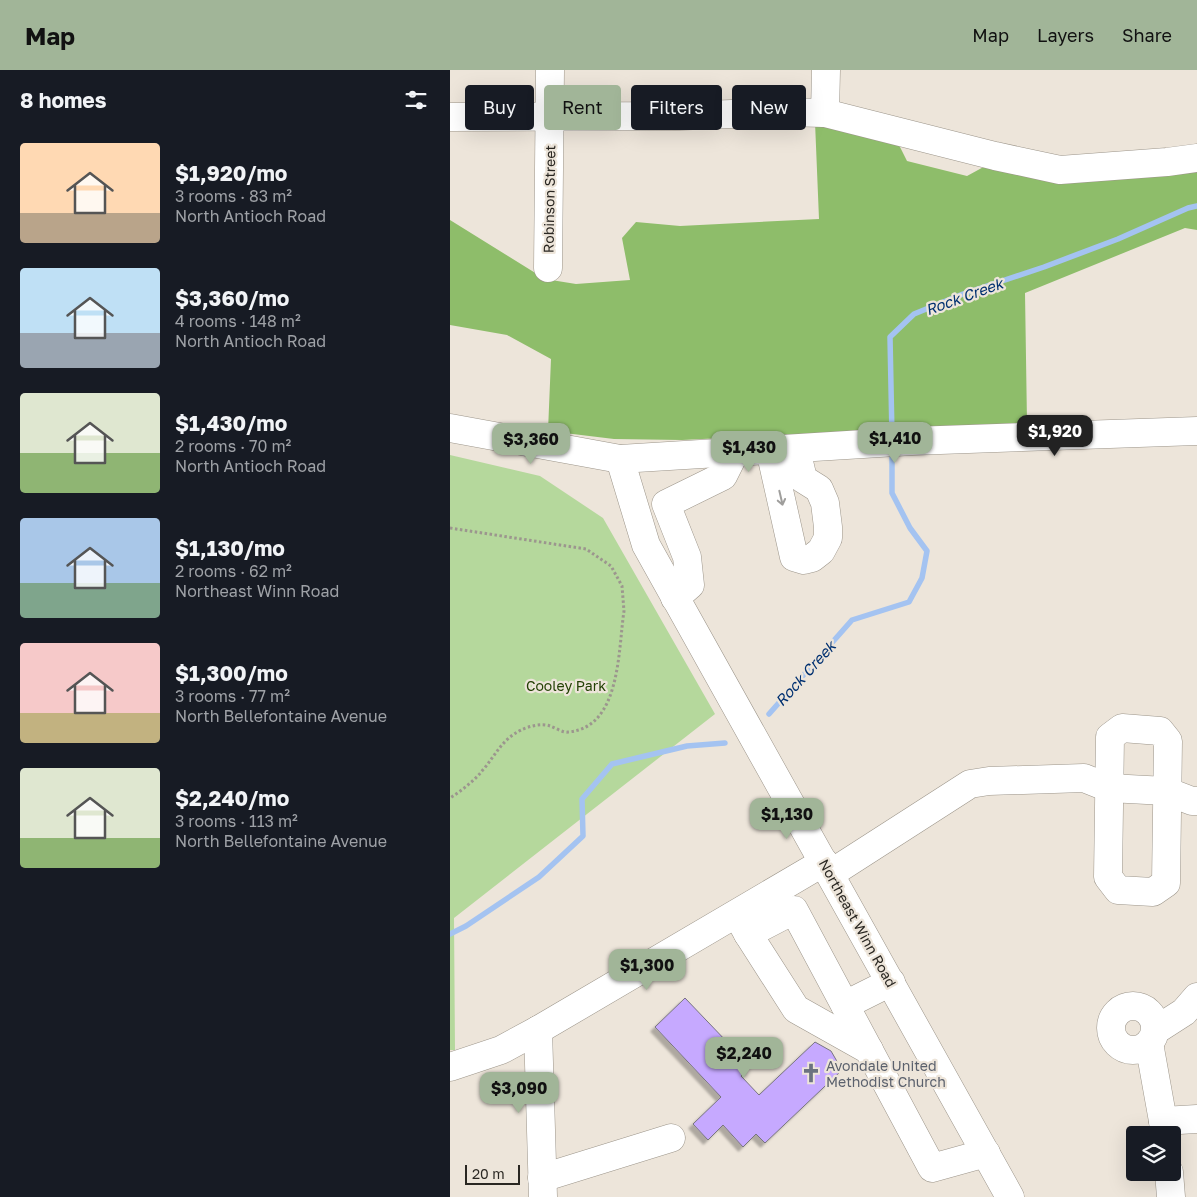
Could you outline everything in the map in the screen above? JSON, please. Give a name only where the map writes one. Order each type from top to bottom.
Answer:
[{"type":"street","name":"Robinson Street","points":[[550,70],[550,85]]},
{"type":"street","points":[[826,70],[826,113]]},
{"type":"street","points":[[621,116],[782,112],[826,113],[995,156],[1060,170],[1197,158]]},
{"type":"street","points":[[450,117],[544,117]]},
{"type":"street","name":"Robinson Street","points":[[548,268],[550,130]]},
{"type":"street","points":[[450,428],[620,459],[912,441],[1197,431]]},
{"type":"street","points":[[675,598],[690,584],[687,557],[666,504],[723,476],[735,452]]},
{"type":"street","name":"Northeast Winn Road","points":[[620,459],[646,546],[1010,1197]]},
{"type":"street","points":[[1122,728],[1160,731],[1168,741],[1166,883],[1153,892],[1118,890],[1108,877],[1109,788],[1110,737],[1122,728]]},
{"type":"street","points":[[450,1067],[502,1050],[742,924],[827,868],[970,784],[989,781],[1084,778],[1109,788],[1166,791],[1192,801],[1197,801]]},
{"type":"street","points":[[742,924],[794,910],[932,1168],[986,1153]]},
{"type":"street","points":[[742,924],[796,1009],[869,1050]]},
{"type":"street","points":[[845,1005],[891,982]]},
{"type":"street","points":[[1164,1126],[1152,1036],[1184,1012],[1197,997]]},
{"type":"street","points":[[538,1030],[543,1188],[672,1138]]},
{"type":"street","points":[[1171,1126],[1197,1119]]},
{"type":"street","points":[[1170,1181],[1172,1197]]},
{"type":"path","points":[[450,528],[586,549],[611,566],[622,586],[624,605],[613,690],[604,711],[594,722],[567,733],[548,725],[538,725],[522,729],[501,744],[482,772],[450,798]]},
{"type":"green space","points":[[815,122],[897,141],[907,161],[967,176],[989,164],[1197,165],[1197,230],[1185,228],[1025,293],[1027,423],[682,440],[614,439],[548,431],[551,359],[507,335],[450,325],[450,220],[545,279],[576,284],[630,280],[622,238],[636,222],[680,226],[819,219]]},
{"type":"green space","name":"Cooley Park","points":[[450,455],[540,476],[603,518],[715,714],[454,918],[455,1050],[450,1050]]},
{"type":"building","name":"Avondale United Methodist Church","points":[[685,998],[751,1067],[741,1076],[759,1095],[815,1042],[831,1051],[842,1070],[765,1143],[756,1134],[743,1147],[723,1125],[708,1140],[693,1124],[721,1097],[655,1027]]},
{"type":"waterway","name":"Rock Creek","points":[[892,436],[890,337],[914,314],[963,294],[1044,267],[1118,239],[1188,208],[1197,206]]},
{"type":"waterway","name":"Rock Creek","points":[[769,714],[852,620],[909,602],[922,578],[927,551],[910,528],[892,493],[892,450]]},
{"type":"waterway","name":"Rock Creek","points":[[450,934],[466,926],[539,877],[583,836],[582,799],[612,764],[687,746],[725,743]]},
{"type":"place","name":"Avondale United Methodist Church","points":[[811,1073]]}]
